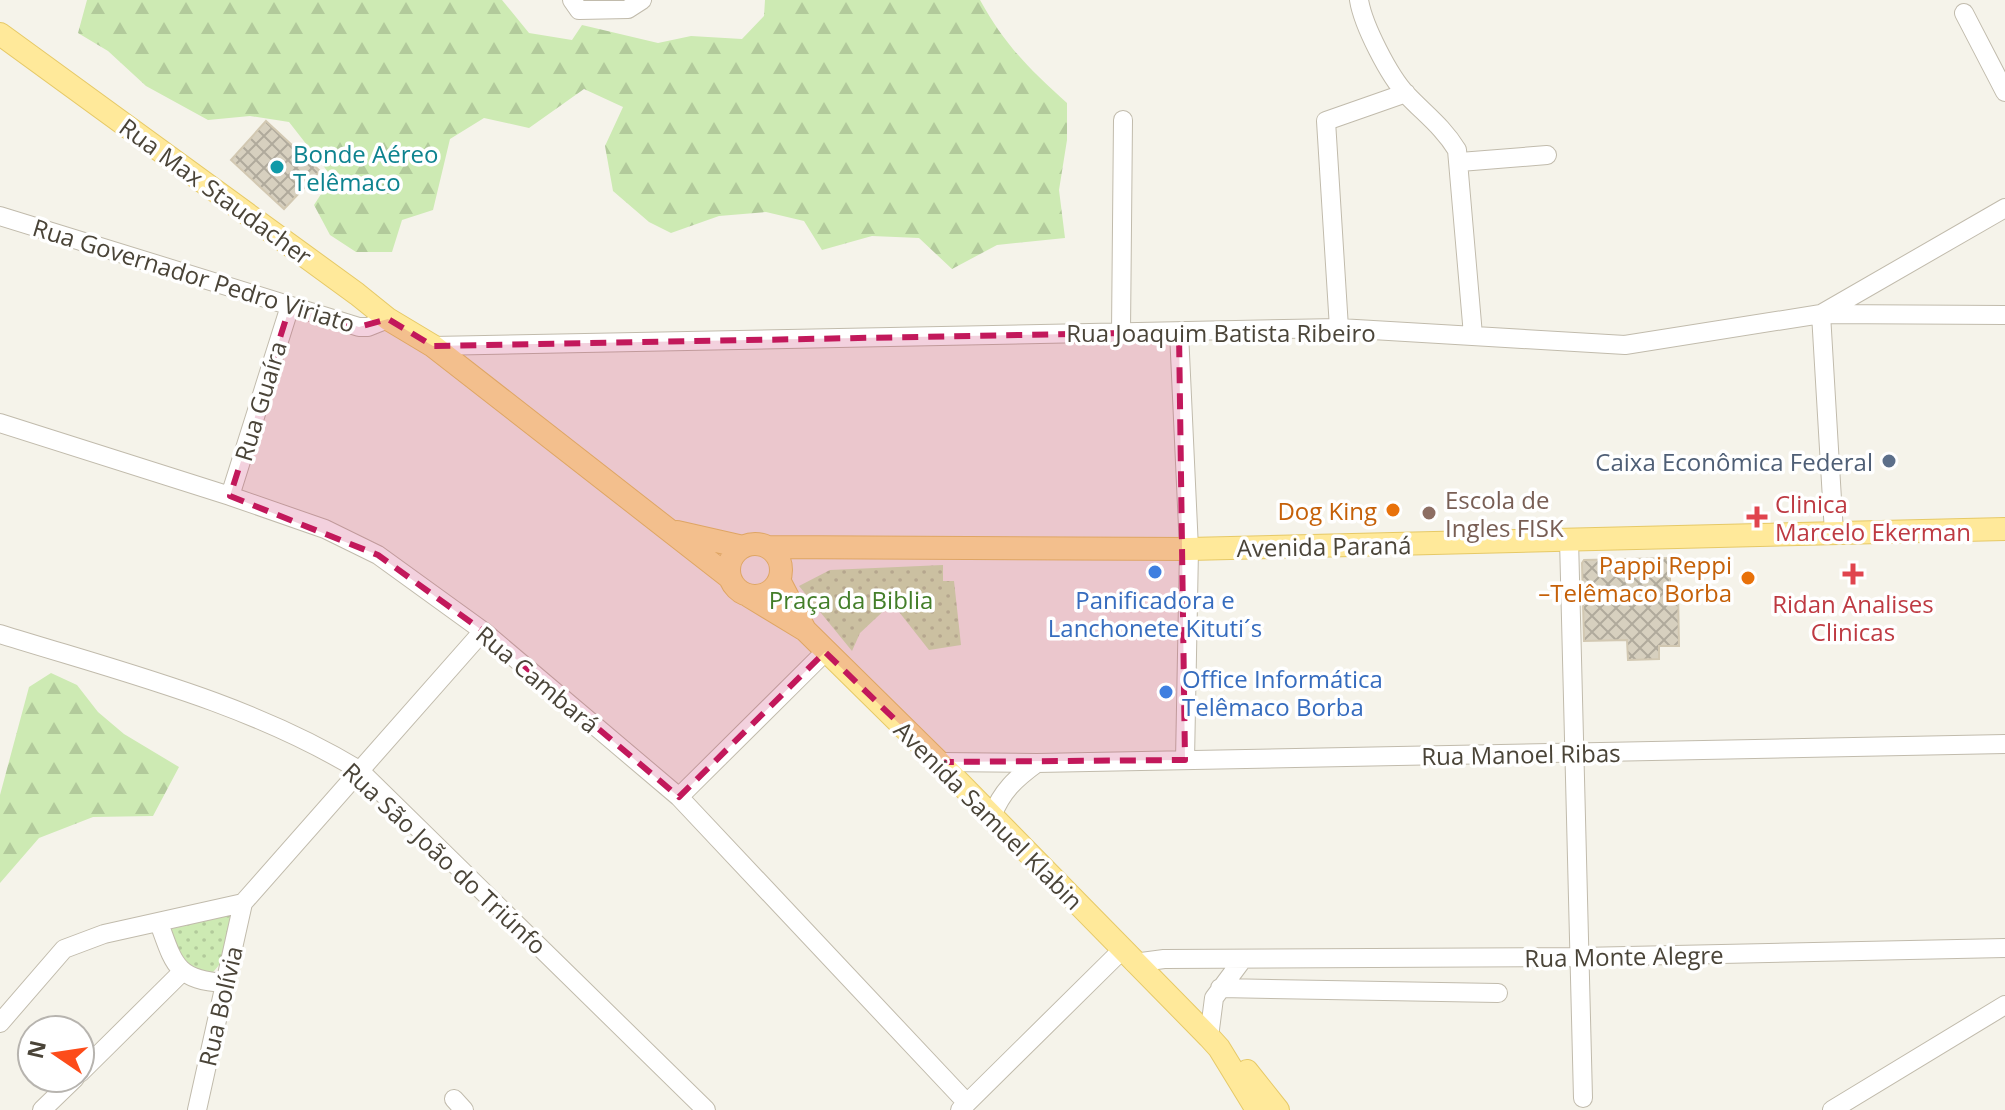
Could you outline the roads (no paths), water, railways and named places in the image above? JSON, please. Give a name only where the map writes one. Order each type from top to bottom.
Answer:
[{"type":"main road","name":"Rua Max Staudacher","points":[[0,34],[388,319],[433,346]]},
{"type":"main road","points":[[433,346],[729,577],[739,592],[749,596],[767,594],[780,576]]},
{"type":"main road","name":"Avenida Paraná","points":[[768,547],[1189,549],[2005,529]]},
{"type":"main road","points":[[668,530],[743,547],[760,544],[768,547],[775,553],[780,576],[805,630]]},
{"type":"main road","points":[[729,577],[731,560],[743,547]]},
{"type":"main road","name":"Avenida Paraná","points":[[780,576],[836,549]]},
{"type":"main road","name":"Avenida Samuel Klabin","points":[[749,596],[805,630],[939,762],[1128,957],[1214,1042],[1239,1061],[1278,1110]]},
{"type":"main road","name":"Avenida Samuel Klabin","points":[[1214,1042],[1257,1110]]},
{"type":"street","points":[[576,5],[628,9],[642,0]]},
{"type":"street","points":[[1359,0],[1362,18],[1406,93],[1446,131],[1457,150],[1473,335]]},
{"type":"street","points":[[1964,13],[2005,92]]},
{"type":"street","points":[[1339,328],[1326,121],[1406,93]]},
{"type":"street","points":[[1121,332],[1123,120]]},
{"type":"street","points":[[1460,162],[1547,155]]},
{"type":"street","points":[[1834,533],[1821,314],[2005,208]]},
{"type":"street","name":"Rua Governador Pedro Viriato","points":[[0,216],[359,327],[388,319]]},
{"type":"street","name":"Rua Guaíra","points":[[230,496],[290,306]]},
{"type":"street","name":"Rua Joaquim Batista Ribeiro","points":[[433,346],[1339,328],[1625,345],[1821,314],[2005,315]]},
{"type":"street","points":[[1179,332],[1189,549],[1185,760]]},
{"type":"street","name":"Rua Cambará","points":[[0,423],[230,496],[357,542],[378,555],[483,631],[679,797],[964,1106]]},
{"type":"street","points":[[1569,539],[1583,1098]]},
{"type":"street","points":[[0,1023],[64,949],[104,934],[243,903],[483,631]]},
{"type":"street","name":"Rua São João do Triúnfo","points":[[0,634],[209,700],[298,737],[359,770],[706,1110]]},
{"type":"street","points":[[679,797],[825,652]]},
{"type":"street","name":"Rua Manoel Ribas","points":[[939,762],[1037,763],[2005,744]]},
{"type":"street","points":[[992,816],[1001,795],[1013,780],[1037,763]]},
{"type":"street","name":"Rua Bolívia","points":[[197,1110],[243,903]]},
{"type":"street","points":[[159,923],[170,953],[182,972],[224,983]]},
{"type":"street","name":"Rua Monte Alegre","points":[[1128,957],[1580,957],[2005,948]]},
{"type":"street","points":[[964,1106],[1128,957]]},
{"type":"street","points":[[1214,1042],[1214,998],[1243,959]]},
{"type":"street","points":[[96,1057],[182,972]]},
{"type":"street","points":[[1220,988],[1498,993]]},
{"type":"street","points":[[1832,1110],[2005,1005]]},
{"type":"street","points":[[42,1110],[58,1094]]},
{"type":"place","name":"Bonde Aéreo Telêmaco","points":[[277,167]]},
{"type":"place","name":"Caixa Econômica Federal","points":[[1889,461]]},
{"type":"place","name":"Dog King","points":[[1393,510]]},
{"type":"place","name":"Escola de Ingles FISK","points":[[1429,513]]},
{"type":"place","name":"Clinica Marcelo Ekerman","points":[[1757,517]]},
{"type":"place","name":"Panificadora e Lanchonete Kituti´s","points":[[1155,572]]},
{"type":"place","name":"Ridan Analises Clinicas","points":[[1853,574]]},
{"type":"place","name":"Pappi Reppi –Telêmaco Borba","points":[[1748,578]]},
{"type":"place","name":"Office Informática Telêmaco Borba","points":[[1166,692]]},
{"type":"park label","name":"Praça da Biblia","points":[[851,599]]}]
